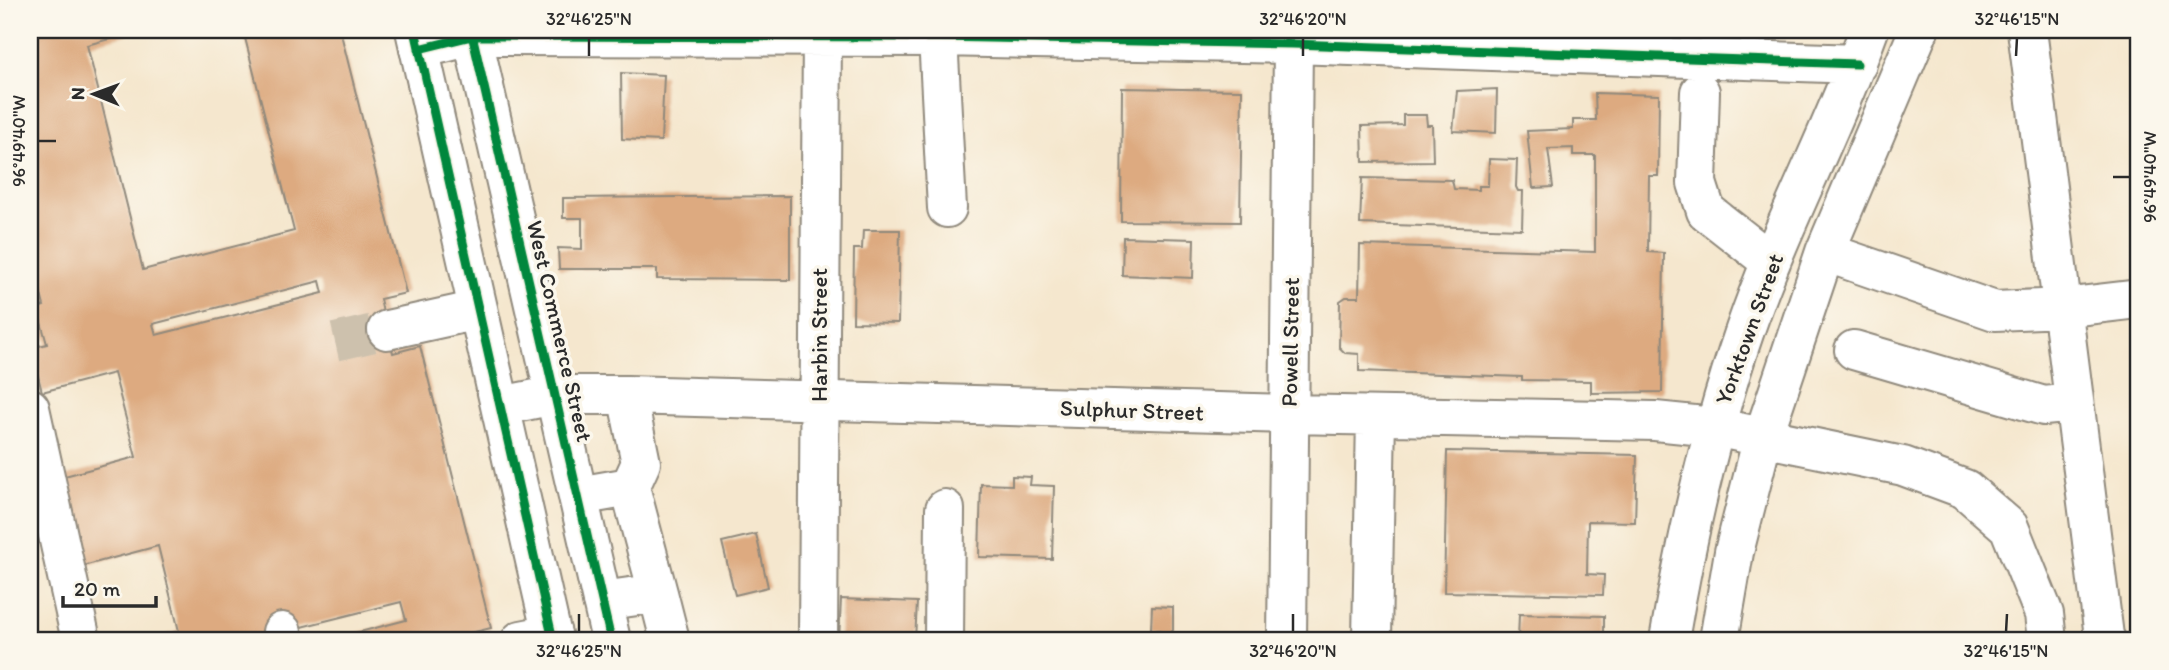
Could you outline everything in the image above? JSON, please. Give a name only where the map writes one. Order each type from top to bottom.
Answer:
[{"type":"street","name":"Yorktown Street","points":[[1718,640],[1734,552],[1763,437],[1825,252],[1919,30]]},
{"type":"street","points":[[2027,30],[2106,640]]},
{"type":"street","points":[[542,638],[501,406],[417,39],[472,33],[822,33],[1293,44],[1863,47]]},
{"type":"street","name":"West Commerce Street","points":[[472,33],[611,640]]},
{"type":"street","name":"Harbin Street","points":[[818,640],[822,33]]},
{"type":"street","points":[[938,37],[947,208]]},
{"type":"street","name":"Powell Street","points":[[1287,640],[1293,44]]},
{"type":"street","name":"Yorktown Street","points":[[1669,640],[1684,550],[1714,427],[1745,329],[1863,47]]},
{"type":"street","points":[[1700,92],[1697,183],[1706,211],[1771,262]]},
{"type":"street","points":[[1825,252],[1995,311],[2062,308],[2139,299]]},
{"type":"street","points":[[387,330],[478,310]]},
{"type":"street","points":[[1854,350],[2044,406],[2074,403]]},
{"type":"street","name":"Sulphur Street","points":[[501,406],[555,395],[627,395],[1289,414],[1655,421],[1714,427],[1903,466],[1965,489],[2009,527],[2044,614],[2048,640]]},
{"type":"street","points":[[627,395],[641,463],[630,487],[670,640]]},
{"type":"street","points":[[30,408],[81,640]]},
{"type":"street","points":[[1373,640],[1376,416]]},
{"type":"street","points":[[578,496],[630,487]]},
{"type":"street","points":[[944,640],[945,509]]},
{"type":"street","points":[[602,601],[658,593]]},
{"type":"building","points":[[30,30],[143,30],[87,45],[143,270],[294,231],[243,30],[340,30],[406,293],[380,299],[387,330],[393,353],[420,346],[491,628],[442,640],[329,640],[406,620],[401,602],[249,640],[149,640],[179,631],[158,546],[83,566],[61,477],[136,457],[114,373],[42,392],[31,348],[47,344],[37,308],[44,306],[30,251]],"holes":[[[320,281],[323,293],[156,335],[153,324]]]},
{"type":"building","points":[[621,73],[664,75],[661,141],[622,139]]},
{"type":"building","points":[[1122,88],[1242,90],[1240,222],[1121,221]]},
{"type":"building","points":[[1497,89],[1496,133],[1453,131],[1457,91]]},
{"type":"building","points":[[1595,93],[1659,95],[1658,176],[1649,176],[1648,252],[1664,253],[1662,392],[1591,393],[1591,381],[1359,371],[1359,354],[1345,353],[1339,347],[1340,301],[1346,297],[1359,297],[1360,245],[1595,252],[1595,155],[1573,155],[1573,148],[1548,149],[1553,187],[1533,188],[1527,131],[1573,129],[1573,120],[1596,120]]},
{"type":"building","points":[[1403,115],[1426,115],[1427,125],[1432,125],[1433,161],[1363,162],[1362,126],[1403,125]]},
{"type":"building","points":[[1489,159],[1517,160],[1516,187],[1518,191],[1523,191],[1522,229],[1360,224],[1362,178],[1452,180],[1454,189],[1479,190],[1479,186],[1488,186]]},
{"type":"building","points":[[790,196],[790,280],[657,279],[657,269],[559,269],[558,248],[582,249],[582,218],[563,218],[563,198]]},
{"type":"building","points":[[863,230],[900,230],[898,323],[853,322],[854,249],[862,249]]},
{"type":"building","points":[[1123,237],[1194,239],[1193,278],[1122,275]]},
{"type":"building","points":[[1447,451],[1637,455],[1635,522],[1588,521],[1587,574],[1604,575],[1603,595],[1444,592]]},
{"type":"building","points":[[1012,476],[1031,477],[1030,485],[1054,486],[1052,559],[979,557],[981,484],[1012,485]]},
{"type":"building","points":[[756,534],[768,587],[735,595],[722,542]]},
{"type":"building","points":[[841,599],[917,602],[915,640],[860,636],[859,640],[839,640]]},
{"type":"building","points":[[1152,606],[1173,607],[1173,630],[1167,640],[1154,640],[1159,630],[1151,630]]},
{"type":"building","points":[[1519,614],[1604,616],[1604,640],[1518,640]]},
{"type":"tunnel","points":[[335,342],[387,330]]},
{"type":"cycle path","points":[[415,30],[553,640]]},
{"type":"cycle path","points":[[471,30],[611,640]]},
{"type":"cycle path","points":[[419,49],[472,36],[938,37],[1293,44],[1857,64]]}]
